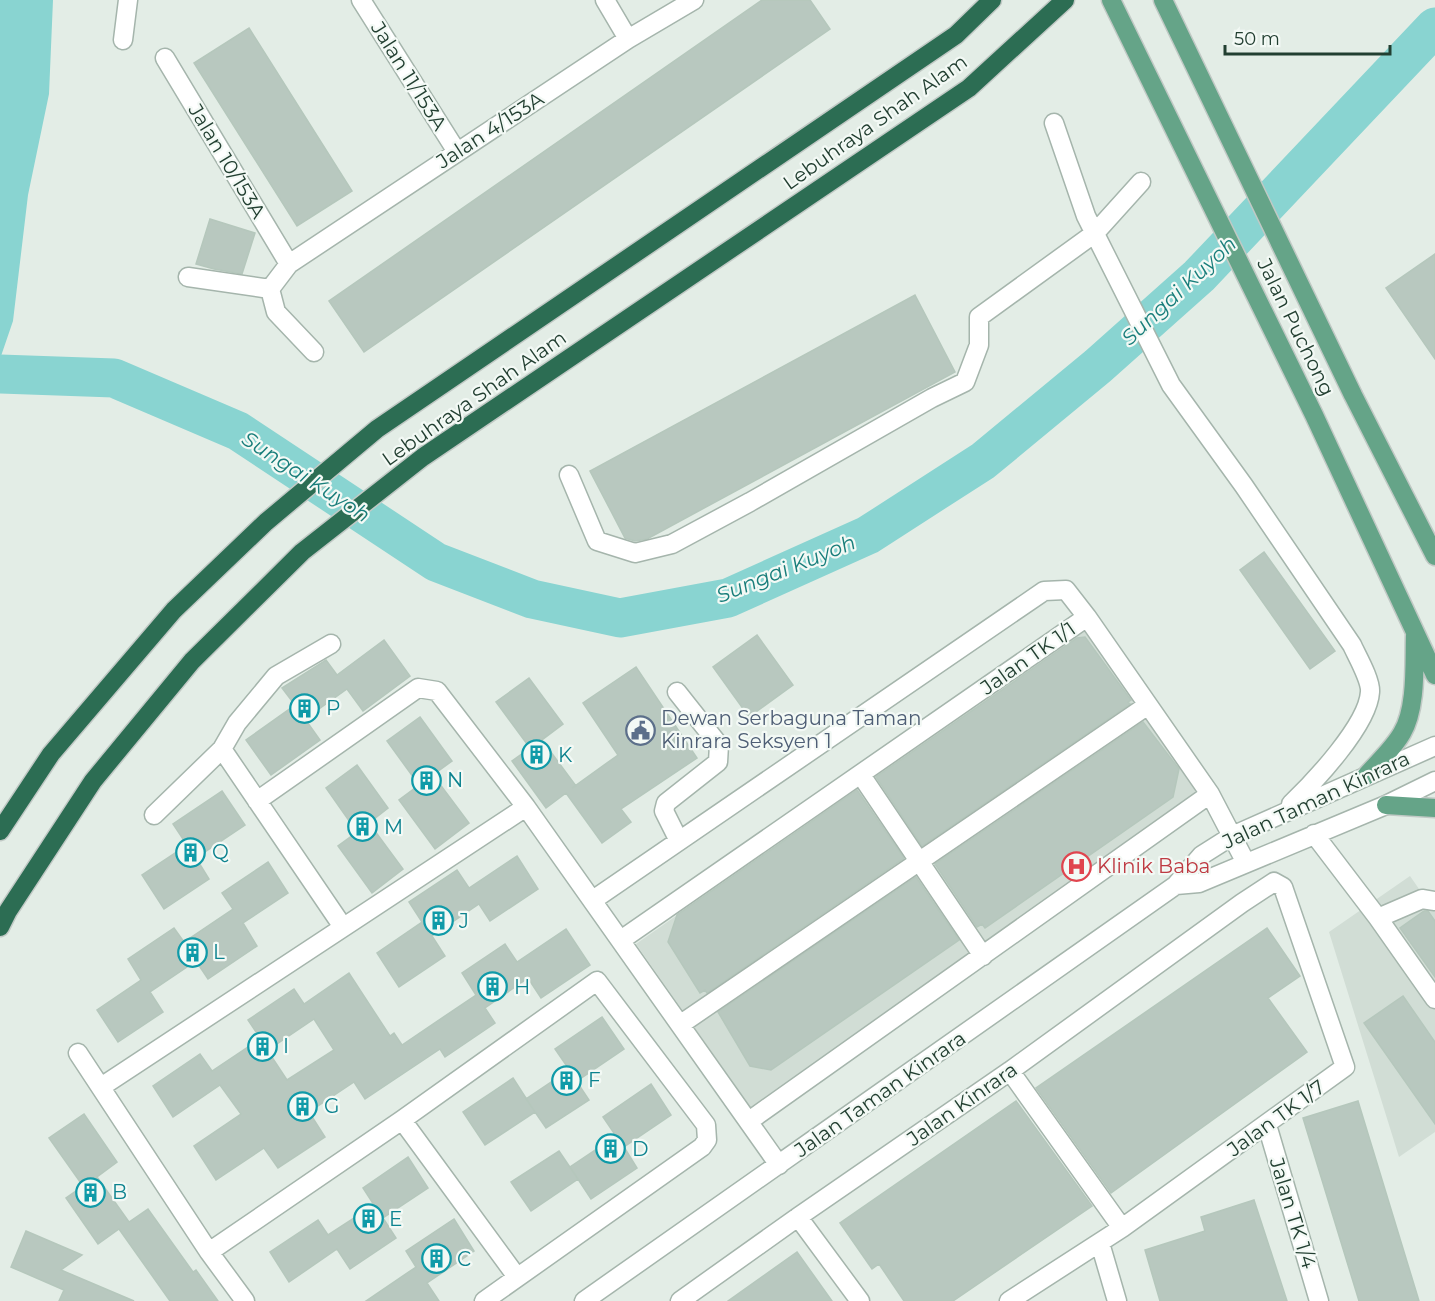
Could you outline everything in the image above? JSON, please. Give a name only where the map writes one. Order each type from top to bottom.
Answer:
[{"type":"highway","name":"Lebuhraya Shah Alam","points":[[0,831],[51,754],[166,619],[266,522],[377,429],[956,35],[993,0]]},
{"type":"highway","name":"Lebuhraya Shah Alam","points":[[0,927],[8,911],[93,781],[192,661],[302,552],[423,458],[969,88],[1065,0]]},
{"type":"main road","name":"Jalan Puchong","points":[[1111,0],[1314,415],[1435,675]]},
{"type":"main road","name":"Jalan Puchong","points":[[1163,0],[1353,395],[1435,556]]},
{"type":"main road","points":[[1365,777],[1402,733],[1409,713],[1415,632]]},
{"type":"main road","points":[[1386,805],[1435,808]]},
{"type":"street","points":[[123,40],[128,0]]},
{"type":"street","name":"Jalan 11/153A","points":[[362,0],[457,152]]},
{"type":"street","points":[[605,0],[628,39]]},
{"type":"street","name":"Jalan 4/153A","points":[[270,289],[289,264],[628,39],[694,0]]},
{"type":"street","name":"Jalan 10/153A","points":[[165,58],[289,264]]},
{"type":"street","points":[[1054,123],[1086,216],[1171,385],[1244,486],[1352,645],[1364,671],[1370,691],[1361,719],[1312,784],[1278,815]]},
{"type":"street","points":[[569,474],[597,540],[635,553],[672,544],[932,398],[965,382],[979,345],[979,317],[1095,233],[1141,182]]},
{"type":"street","points":[[188,277],[270,289],[276,312],[314,352]]},
{"type":"street","name":"Jalan TK 1/1","points":[[592,900],[1044,591],[1065,590],[1087,617],[621,940]]},
{"type":"street","points":[[1087,617],[1210,794],[1246,863]]},
{"type":"street","points":[[154,815],[222,749],[237,723],[276,676],[331,644]]},
{"type":"street","points":[[257,801],[418,688],[437,691],[526,807],[779,1166]]},
{"type":"street","points":[[677,692],[719,745],[718,762],[666,803],[664,811],[679,841]]},
{"type":"street","points":[[681,1024],[1148,705]]},
{"type":"street","name":"Jalan Taman Kinrara","points":[[584,1301],[610,1294],[779,1166],[1176,885],[1202,855],[1232,836],[1435,746]]},
{"type":"street","points":[[222,749],[343,927]]},
{"type":"street","points":[[861,775],[983,956]]},
{"type":"street","name":"Jalan Taman Kinrara","points":[[1176,885],[1199,883],[1386,805],[1435,781]]},
{"type":"street","points":[[749,1121],[1210,794]]},
{"type":"street","points":[[101,1087],[526,807]]},
{"type":"street","points":[[1314,834],[1378,918],[1435,999]]},
{"type":"street","name":"Jalan TK 1/7","points":[[1009,1301],[1122,1228],[1345,1067],[1283,887],[1274,882],[1242,903]]},
{"type":"street","points":[[1378,918],[1422,899],[1435,901]]},
{"type":"street","name":"Jalan Kinrara","points":[[680,1301],[1010,1071],[1242,903]]},
{"type":"street","points":[[209,1252],[402,1120],[597,981],[706,1125],[707,1140],[702,1147],[484,1301]]},
{"type":"street","points":[[78,1053],[209,1252],[244,1301]]},
{"type":"street","points":[[1010,1071],[1122,1228]]},
{"type":"street","points":[[402,1120],[517,1277]]},
{"type":"street","name":"Jalan TK 1/4","points":[[1267,1125],[1319,1301]]},
{"type":"street","points":[[798,1217],[860,1301]]},
{"type":"street","points":[[1100,1243],[1117,1301]]},
{"type":"shaded area","points":[[1084,629],[1199,793],[751,1108],[636,944]]},
{"type":"shaded area","points":[[1410,876],[1435,912],[1435,1132],[1399,1157],[1329,932]]},
{"type":"water","points":[[0,0],[53,0],[49,94],[28,195],[13,321],[0,359]]},
{"type":"building","points":[[762,0],[810,0],[830,29],[364,352],[329,301]]},
{"type":"building","points":[[249,28],[352,191],[297,226],[194,63]]},
{"type":"building","points":[[210,219],[255,233],[242,274],[196,264]]},
{"type":"building","points":[[1435,254],[1435,359],[1386,288]]},
{"type":"building","points":[[915,295],[955,372],[647,539],[635,541],[625,538],[590,471]]},
{"type":"building","points":[[1264,552],[1335,651],[1310,669],[1240,570]]},
{"type":"building","points":[[757,635],[793,685],[749,717],[713,667]]},
{"type":"building","points":[[1085,637],[1131,700],[1128,702],[1130,704],[922,846],[876,777],[1077,638]]},
{"type":"building","name":"P","points":[[384,640],[410,676],[363,711],[347,689],[305,719],[320,740],[271,775],[246,740],[295,705],[282,688],[326,660],[337,675]]},
{"type":"building","points":[[636,667],[697,758],[621,809],[631,822],[602,843],[566,793],[546,808],[512,761],[530,748],[496,702],[529,678],[563,724],[542,740],[576,785],[618,755],[583,703]]},
{"type":"building","name":"N","points":[[420,717],[452,761],[433,775],[469,823],[435,849],[399,800],[419,785],[387,741]]},
{"type":"building","points":[[1143,722],[1179,769],[1173,797],[985,928],[982,924],[977,927],[935,864]]},
{"type":"building","name":"M","points":[[357,765],[388,808],[369,823],[403,869],[372,893],[338,846],[357,832],[326,788]]},
{"type":"building","points":[[857,790],[904,858],[707,993],[705,990],[700,993],[668,942],[677,915]]},
{"type":"building","name":"Q","points":[[222,791],[245,825],[196,858],[209,879],[164,909],[142,875],[187,845],[173,824]]},
{"type":"building","name":"J","points":[[517,856],[538,889],[490,921],[479,904],[432,936],[445,956],[399,987],[377,953],[422,922],[409,902],[457,870],[469,888]]},
{"type":"building","name":"L","points":[[268,862],[288,893],[243,923],[257,946],[208,979],[196,961],[150,992],[163,1012],[118,1042],[97,1010],[141,980],[128,959],[174,928],[184,942],[233,909],[222,893]]},
{"type":"building","points":[[916,877],[959,940],[771,1070],[750,1066],[718,1012]]},
{"type":"building","points":[[1424,911],[1428,911],[1435,921],[1435,977],[1400,928]]},
{"type":"building","points":[[1267,928],[1300,976],[1268,998],[1307,1052],[1111,1193],[1036,1088]]},
{"type":"building","points":[[566,929],[590,965],[541,998],[528,978],[485,1008],[495,1023],[445,1057],[440,1049],[365,1099],[354,1082],[309,1112],[325,1137],[278,1168],[264,1148],[216,1180],[194,1146],[241,1114],[220,1085],[173,1117],[153,1086],[200,1054],[212,1071],[260,1039],[287,1080],[334,1050],[314,1019],[268,1050],[248,1020],[294,989],[304,1004],[349,973],[390,1036],[394,1033],[402,1045],[476,995],[462,973],[505,944],[517,962]]},
{"type":"building","points":[[1403,996],[1435,1042],[1435,1124],[1364,1023]]},
{"type":"building","points":[[602,1017],[624,1049],[577,1081],[555,1049]]},
{"type":"building","points":[[569,1070],[589,1100],[546,1128],[526,1099]]},
{"type":"building","points":[[513,1078],[535,1112],[485,1145],[463,1112]]},
{"type":"building","name":"D","points":[[651,1084],[671,1115],[624,1147],[637,1168],[591,1199],[570,1167],[616,1136],[603,1117]]},
{"type":"building","points":[[1016,1101],[1092,1206],[953,1301],[904,1301],[879,1264],[872,1269],[840,1223]]},
{"type":"building","points":[[1358,1101],[1419,1301],[1359,1301],[1303,1118]]},
{"type":"building","name":"B","points":[[84,1114],[117,1162],[97,1177],[129,1222],[148,1209],[193,1272],[196,1270],[218,1301],[170,1301],[119,1229],[98,1244],[66,1198],[83,1186],[49,1138]]},
{"type":"building","points":[[559,1151],[578,1179],[531,1211],[511,1182]]},
{"type":"building","name":"E","points":[[408,1157],[428,1188],[383,1218],[396,1238],[350,1269],[337,1249],[289,1282],[270,1252],[318,1220],[328,1235],[374,1205],[376,1208],[363,1188]]},
{"type":"building","points":[[1254,1200],[1287,1301],[1160,1301],[1145,1250],[1205,1231],[1201,1217]]},
{"type":"building","name":"C","points":[[454,1219],[474,1251],[427,1283],[439,1301],[366,1301],[416,1267],[406,1251]]},
{"type":"building","points":[[26,1231],[82,1255],[61,1270],[134,1301],[59,1301],[64,1290],[11,1267]]},
{"type":"building","points":[[797,1252],[832,1301],[728,1301]]},
{"type":"waterway","name":"Sungai Kuyoh","points":[[0,374],[114,378],[238,431],[436,562],[532,599],[620,618],[728,598],[868,535],[983,461],[1098,366],[1199,276],[1435,27]]},
{"type":"place","name":"P","points":[[305,708]]},
{"type":"place","name":"Dewan Serbaguna Taman Kinrara Seksyen 1","points":[[640,730]]},
{"type":"place","name":"K","points":[[537,755]]},
{"type":"place","name":"N","points":[[426,780]]},
{"type":"place","name":"M","points":[[363,827]]},
{"type":"place","name":"Q","points":[[191,852]]},
{"type":"place","name":"Klinik Baba","points":[[1076,866]]},
{"type":"place","name":"J","points":[[438,921]]},
{"type":"place","name":"L","points":[[192,952]]},
{"type":"place","name":"H","points":[[493,987]]},
{"type":"place","name":"I","points":[[262,1046]]},
{"type":"place","name":"F","points":[[567,1080]]},
{"type":"place","name":"G","points":[[303,1106]]},
{"type":"place","name":"D","points":[[611,1149]]},
{"type":"place","name":"B","points":[[91,1192]]},
{"type":"place","name":"E","points":[[368,1219]]},
{"type":"place","name":"C","points":[[436,1259]]}]
